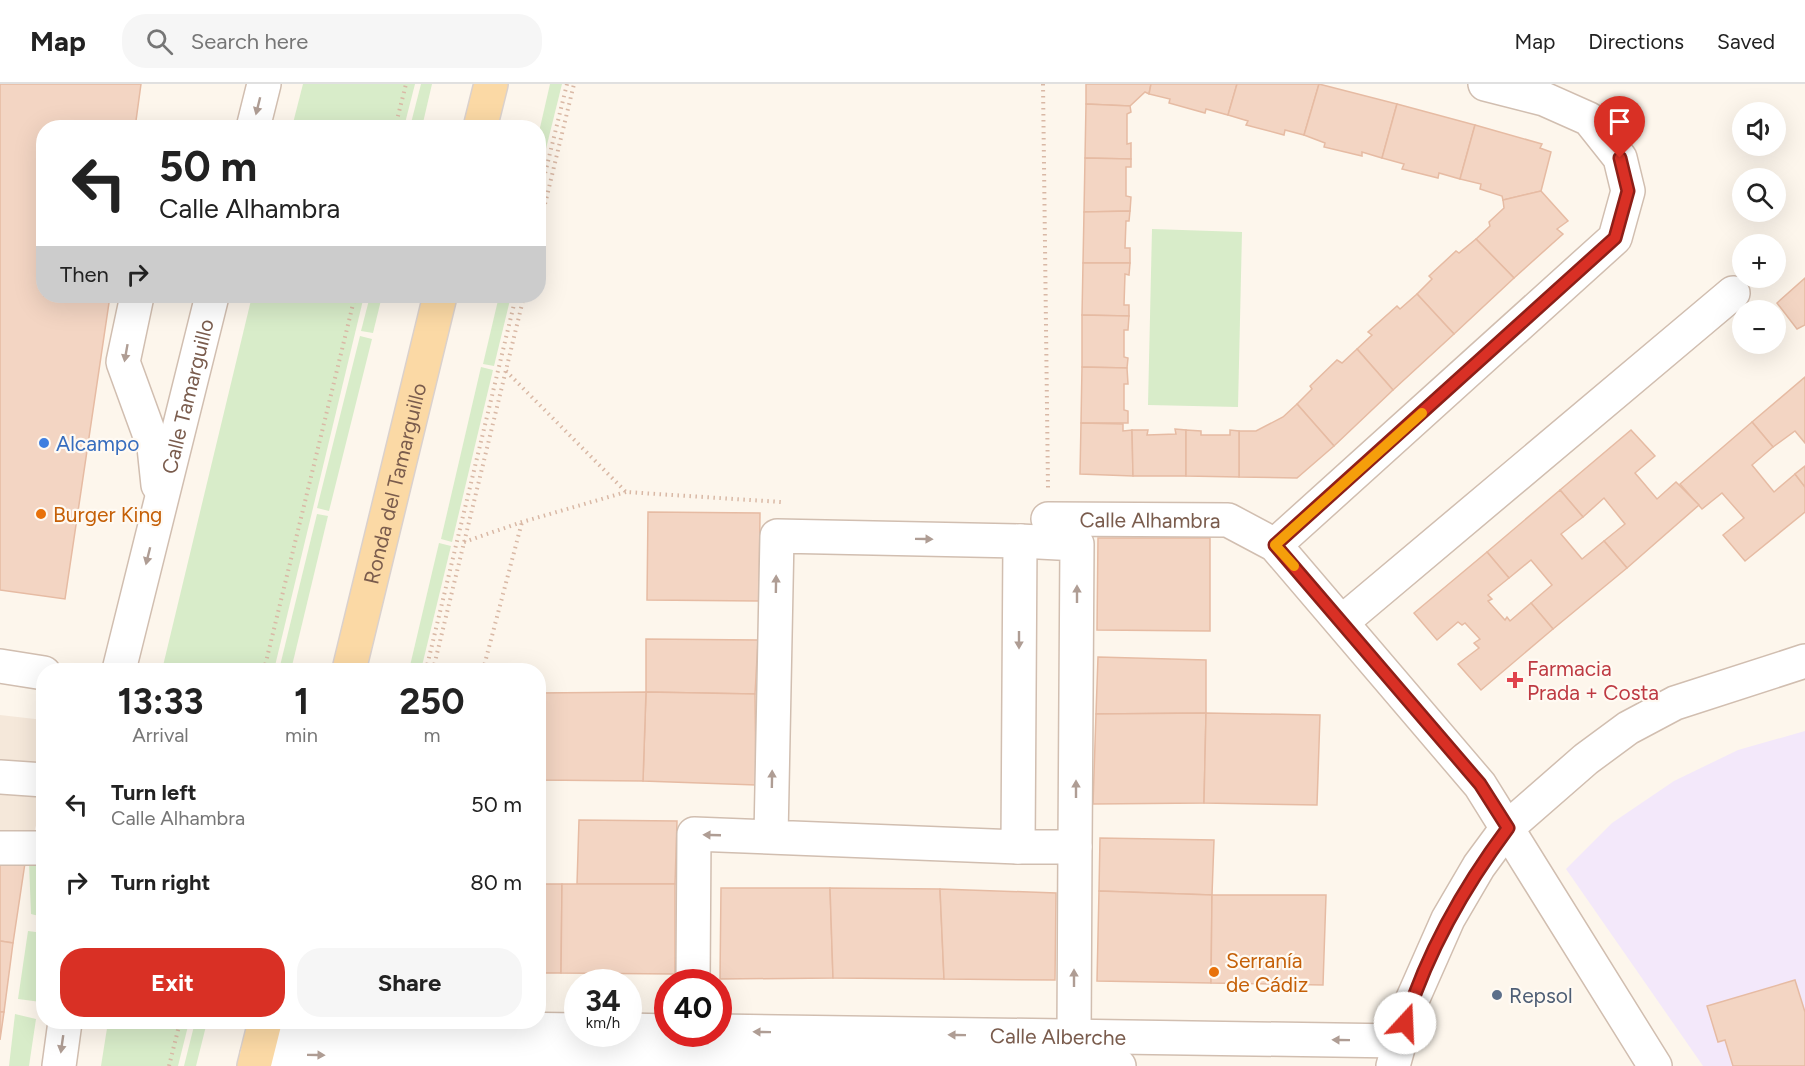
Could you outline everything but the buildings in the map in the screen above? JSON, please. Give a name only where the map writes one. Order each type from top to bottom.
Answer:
[{"type":"main road","points":[[482,120],[491,84]]},
{"type":"main road","name":"Ronda del Tamarguillo","points":[[352,663],[438,303]]},
{"type":"street","points":[[255,120],[264,84]]},
{"type":"street","points":[[1275,545],[1615,238],[1628,191],[1620,158],[1589,119],[1544,99],[1485,84]]},
{"type":"street","points":[[1342,622],[1733,293]]},
{"type":"street","points":[[136,303],[123,362],[154,447],[160,504]]},
{"type":"street","name":"Calle Tamarguillo","points":[[121,663],[210,303]]},
{"type":"street","name":"Calle Alhambra","points":[[1048,519],[1228,520],[1275,545],[1480,784],[1655,1066]]},
{"type":"street","points":[[771,837],[777,536],[1077,544],[1074,1036]]},
{"type":"street","points":[[1018,847],[1020,541]]},
{"type":"street","points":[[1396,1053],[1410,1005],[1448,920],[1479,866],[1508,828],[1586,759],[1629,728],[1675,703],[1805,661]]},
{"type":"street","points":[[0,666],[36,672]]},
{"type":"street","points":[[0,777],[36,779]]},
{"type":"street","points":[[693,969],[694,834],[1018,847],[1075,847]]},
{"type":"street","points":[[0,848],[36,848]]},
{"type":"street","points":[[59,1066],[64,1029]]},
{"type":"street","name":"Calle Alberche","points":[[732,1031],[1074,1036],[1396,1053]]},
{"type":"street","name":"Calle Alberche","points":[[637,1052],[654,1040]]},
{"type":"street","name":"Calle Alberche","points":[[260,1042],[637,1052],[692,1047],[1119,1066]]},
{"type":"path","points":[[397,120],[406,84]]},
{"type":"path","points":[[546,169],[567,84]]},
{"type":"path","points":[[546,200],[574,84]]},
{"type":"path","points":[[1043,84],[1048,519]]},
{"type":"path","points":[[266,663],[353,303]]},
{"type":"path","points":[[428,663],[514,303]]},
{"type":"path","points":[[435,663],[522,303]]},
{"type":"path","points":[[506,371],[626,492]]},
{"type":"path","points":[[464,542],[522,522],[626,492],[790,502]]},
{"type":"path","points":[[485,663],[522,522]]},
{"type":"path","points":[[169,1066],[178,1029]]},
{"type":"shaded area","points":[[0,715],[36,719],[36,825],[31,844],[0,843]]},
{"type":"shaded area","points":[[1805,731],[1805,1066],[1703,1066],[1566,869],[1612,823],[1674,781],[1738,750]]},
{"type":"green space","points":[[303,84],[415,84],[406,120],[294,120]]},
{"type":"green space","points":[[421,84],[432,84],[424,120],[412,120]]},
{"type":"green space","points":[[550,84],[562,84],[546,149],[546,120],[542,120]]},
{"type":"green space","points":[[1152,229],[1242,232],[1238,407],[1148,405]]},
{"type":"green space","points":[[250,303],[362,303],[276,663],[164,663]]},
{"type":"green space","points":[[368,303],[380,303],[373,333],[361,331]]},
{"type":"green space","points":[[497,303],[509,303],[494,366],[483,364]]},
{"type":"green space","points":[[360,336],[372,339],[329,511],[317,508]]},
{"type":"green space","points":[[481,367],[493,370],[452,542],[441,539]]},
{"type":"green space","points":[[317,514],[328,516],[293,663],[281,663]]},
{"type":"green space","points":[[439,543],[451,546],[423,663],[411,663]]},
{"type":"green space","points":[[29,863],[36,864],[36,915],[31,914]]},
{"type":"green space","points":[[28,931],[36,932],[36,1001],[18,999]]},
{"type":"green space","points":[[15,1014],[36,1019],[29,1066],[9,1066]]},
{"type":"green space","points":[[107,1029],[187,1029],[178,1066],[101,1066]]},
{"type":"green space","points":[[193,1029],[205,1029],[196,1066],[184,1066]]},
{"type":"slow traffic","points":[[1294,566],[1275,545],[1422,413]]},
{"type":"place","name":"Alcampo","points":[[44,443]]},
{"type":"place","name":"Burger King","points":[[41,514]]},
{"type":"place","name":"Farmacia Prada + Costa","points":[[1515,680]]},
{"type":"place","name":"Serranía de Cádiz","points":[[1214,972]]},
{"type":"place","name":"Repsol","points":[[1497,995]]},
{"type":"route","points":[[1405,1023],[1410,1005],[1448,920],[1479,866],[1508,828],[1480,784],[1275,545],[1615,238],[1628,191],[1620,158]]}]
